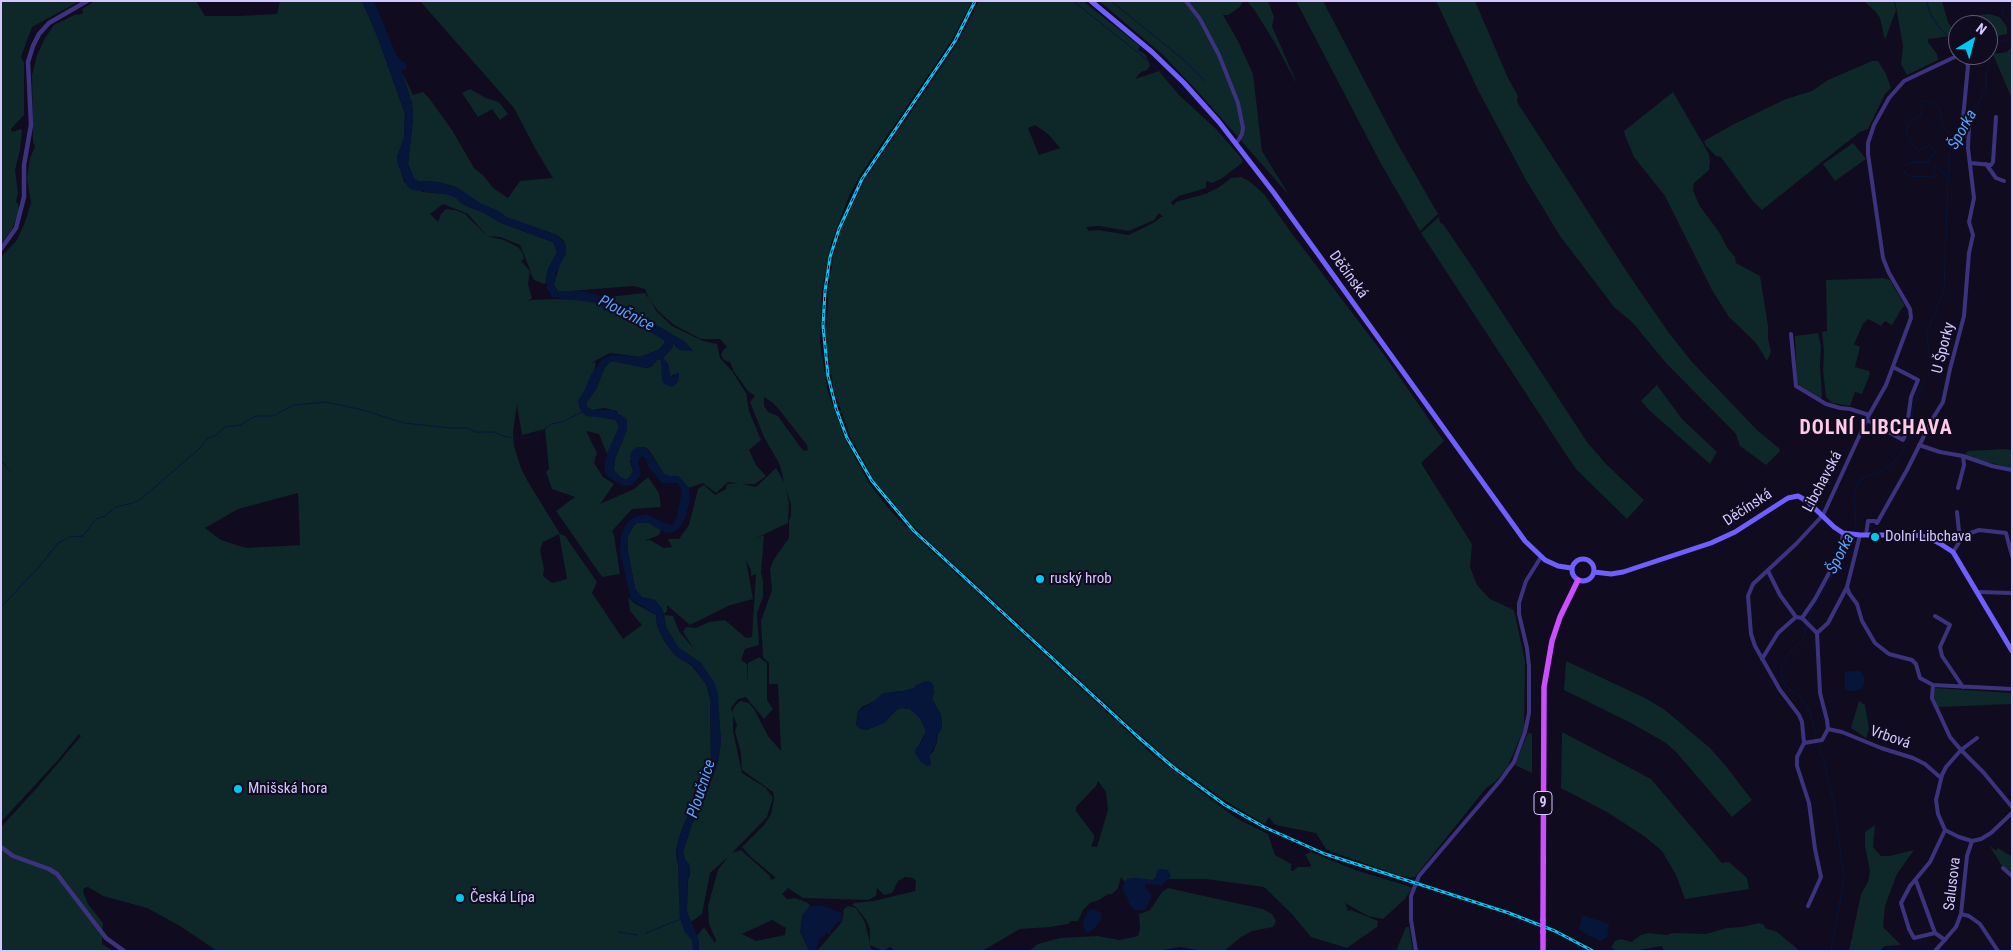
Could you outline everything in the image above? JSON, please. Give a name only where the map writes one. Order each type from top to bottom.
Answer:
[{"type":"main road","name":"Děčínská","points":[[1092,1],[1166,65],[1202,102],[1236,144],[1526,542],[1541,557],[1558,566],[1571,568]]},
{"type":"main road","name":"Děčínská","points":[[1594,572],[1619,573],[1723,539],[1790,497],[1798,496],[1805,499],[1846,533]]},
{"type":"main road","points":[[1846,533],[1927,537],[1953,552],[2012,651]]},
{"type":"main road","points":[[1583,559],[1592,564],[1594,572],[1587,581],[1578,580],[1572,575],[1571,568],[1576,560],[1583,559]]},
{"type":"main road","name":"9","points":[[1543,951],[1544,687],[1552,640],[1560,617],[1578,580]]},
{"type":"street","points":[[1,249],[16,228],[24,197],[24,165],[31,118],[28,62],[33,46],[38,34],[49,23],[87,1]]},
{"type":"street","points":[[1186,1],[1200,19],[1220,55],[1238,103],[1243,128],[1236,144]]},
{"type":"street","name":"Libchavská","points":[[1808,906],[1821,877],[1809,803],[1797,766],[1797,757],[1804,742],[1801,718],[1780,690],[1762,659],[1751,634],[1748,596],[1753,584],[1823,515],[1894,367],[1911,313],[1885,263],[1868,154],[1868,143],[1874,125],[1896,88],[1904,81],[1948,60]]},
{"type":"street","name":"U Šporky","points":[[1866,535],[1868,521],[1875,521],[1877,523],[1908,470],[1919,445],[1943,402],[1964,316],[1969,253],[1973,235],[1969,222],[1974,198],[1968,148],[1969,124],[1963,120],[1968,65]]},
{"type":"street","points":[[1971,163],[1991,165],[1993,162],[1996,117]]},
{"type":"street","points":[[1986,164],[1996,178],[2004,180]]},
{"type":"street","points":[[1791,334],[1796,386],[1826,404],[1850,409],[1868,418],[1903,440],[1906,433],[1911,397],[1918,380],[1894,367]]},
{"type":"street","points":[[1919,445],[2012,470]]},
{"type":"street","points":[[1958,488],[1964,464],[1963,456]]},
{"type":"street","points":[[1957,512],[1960,541]]},
{"type":"street","points":[[1877,523],[1879,534]]},
{"type":"street","points":[[1953,552],[1965,535],[1979,530],[2006,533],[2012,556]]},
{"type":"street","points":[[1802,618],[1815,599],[1840,552],[1846,533]]},
{"type":"street","points":[[1818,634],[1828,623],[1847,587],[1858,535]]},
{"type":"street","points":[[1416,951],[1411,920],[1410,896],[1420,876],[1500,782],[1514,762],[1525,732],[1530,708],[1529,666],[1519,614],[1519,603],[1526,580],[1541,557]]},
{"type":"street","points":[[1768,571],[1780,595],[1796,617],[1802,618],[1818,634],[1820,693],[1828,729],[1820,741],[1804,742]]},
{"type":"street","points":[[1847,587],[1849,593],[1858,604],[1862,621],[1874,643],[1889,654],[1912,660],[1916,664],[1920,678],[1932,687],[2012,689]]},
{"type":"street","points":[[1978,592],[2012,593]]},
{"type":"street","points":[[1935,616],[1950,625],[1940,647],[1942,656],[1963,687]]},
{"type":"street","points":[[1762,659],[1772,639],[1796,617]]},
{"type":"street","points":[[1932,687],[1932,698],[1950,737],[1984,773],[2012,807]]},
{"type":"street","name":"Vrbová","points":[[1828,729],[1842,732],[1881,748],[1913,758],[1925,764],[1941,778]]},
{"type":"street","points":[[1935,933],[1914,938],[1901,903],[1903,896],[1930,862],[1945,830],[1938,814],[1936,800],[1941,778],[1946,767],[1961,750],[1977,738]]},
{"type":"street","name":"Salusova","points":[[1945,830],[1972,841],[1982,839],[1991,833],[2012,812]]},
{"type":"street","name":"Salusova","points":[[1935,951],[1956,927],[1961,914],[1967,856],[1972,841]]},
{"type":"street","points":[[1,847],[13,856],[49,869],[57,874],[106,938],[124,951]]},
{"type":"street","points":[[2003,868],[2012,876]]},
{"type":"street","points":[[1916,881],[1935,933],[1945,940]]},
{"type":"street","points":[[1961,914],[1980,924],[1998,951]]},
{"type":"green space","points":[[1,1],[80,1],[32,27],[21,57],[24,63],[24,115],[11,129],[12,132],[21,129],[22,131],[15,170],[18,193],[16,202],[19,211],[12,229],[1,245]]},
{"type":"green space","points":[[95,1],[196,1],[205,16],[238,16],[277,14],[280,1],[362,1],[378,38],[405,114],[404,138],[397,157],[404,182],[423,192],[446,194],[455,197],[466,206],[482,212],[501,223],[553,242],[557,252],[547,272],[546,283],[534,280],[530,272],[528,284],[532,298],[527,302],[531,300],[555,299],[583,300],[597,303],[628,317],[664,340],[664,344],[658,350],[640,357],[610,353],[595,361],[592,364],[596,362],[587,388],[579,399],[579,406],[606,418],[616,420],[619,427],[607,454],[599,434],[586,431],[597,453],[594,463],[603,477],[614,484],[600,504],[634,489],[648,477],[659,493],[661,507],[632,509],[612,531],[620,574],[602,577],[556,511],[575,497],[552,489],[546,472],[549,469],[545,429],[522,435],[517,405],[513,432],[514,446],[527,480],[560,534],[565,536],[597,582],[592,593],[623,639],[642,625],[630,611],[628,597],[634,603],[656,615],[657,624],[664,641],[676,656],[692,666],[706,684],[710,699],[711,759],[701,778],[698,793],[682,829],[676,856],[680,918],[685,932],[693,941],[704,927],[715,943],[716,940],[709,924],[708,906],[718,870],[728,857],[710,873],[702,914],[691,922],[687,912],[689,864],[685,860],[683,852],[692,824],[703,803],[718,762],[721,741],[715,684],[701,663],[678,648],[666,627],[664,615],[673,616],[679,631],[694,649],[683,632],[686,627],[696,628],[709,622],[725,620],[746,638],[752,637],[756,574],[751,576],[751,570],[746,560],[753,599],[730,605],[690,625],[667,605],[667,611],[664,614],[655,600],[642,597],[635,589],[628,551],[628,536],[637,523],[649,523],[661,530],[659,535],[644,541],[650,540],[664,548],[672,547],[668,539],[679,539],[689,525],[698,489],[704,485],[715,495],[726,489],[727,484],[738,483],[728,482],[716,493],[703,483],[689,488],[678,476],[664,474],[649,450],[641,447],[637,447],[630,461],[633,471],[629,479],[626,480],[620,477],[614,470],[615,457],[623,440],[617,411],[604,408],[592,410],[587,407],[586,403],[596,389],[605,367],[610,362],[647,368],[660,359],[662,362],[662,372],[674,386],[679,380],[679,373],[670,376],[668,364],[663,358],[672,348],[673,343],[677,348],[691,350],[685,342],[607,297],[645,293],[649,299],[645,289],[633,286],[558,292],[554,285],[559,266],[566,253],[564,241],[557,235],[506,217],[498,211],[481,204],[456,187],[438,182],[414,179],[408,164],[413,118],[412,103],[401,70],[413,95],[423,92],[429,98],[452,130],[474,168],[484,176],[493,188],[508,198],[520,181],[553,178],[514,108],[420,1],[972,1],[952,40],[859,177],[849,196],[831,244],[822,290],[820,342],[828,392],[845,439],[869,483],[889,509],[912,533],[1153,755],[1236,818],[1268,834],[1275,855],[1291,864],[1291,871],[1298,867],[1310,867],[1311,865],[1306,854],[1311,852],[1355,870],[1412,888],[1405,899],[1383,919],[1368,916],[1345,903],[1348,911],[1351,910],[1378,921],[1377,927],[1347,948],[1311,937],[1292,914],[1264,887],[1206,879],[1168,879],[1169,877],[1156,874],[1152,881],[1136,878],[1128,879],[1125,882],[1121,877],[1118,888],[1112,894],[1108,894],[1090,903],[1083,910],[1078,921],[1050,927],[1020,929],[982,951],[895,951],[890,947],[883,951],[870,945],[871,949],[875,951],[817,951],[842,922],[844,909],[848,906],[856,908],[865,922],[870,943],[870,929],[866,920],[856,907],[852,905],[854,903],[874,901],[915,891],[916,881],[913,878],[905,877],[898,881],[892,893],[884,895],[877,888],[876,896],[868,900],[803,898],[788,888],[782,894],[787,899],[795,898],[808,903],[810,906],[802,917],[801,932],[809,951],[217,951],[180,926],[147,908],[103,896],[88,887],[84,888],[83,892],[88,904],[103,923],[102,944],[113,951],[1,951],[2,826],[81,736],[79,734],[59,759],[1,822],[1,461],[14,475],[1,460],[1,257],[17,240],[31,203],[27,178],[30,158],[35,147],[33,142],[32,75],[37,55],[54,25],[76,14],[83,13],[82,9]],"holes":[[[443,204],[468,214],[487,236],[465,214],[446,209],[441,214],[438,222],[430,214]],[[487,236],[500,237],[520,245],[531,272],[521,261],[524,259],[518,247],[504,240]],[[650,300],[659,312],[674,325],[701,339],[720,339],[727,347],[721,355],[724,360],[730,362],[734,372],[748,391],[755,396],[750,402],[764,437],[780,465],[784,482],[776,468],[756,487],[743,484],[755,484],[766,476],[756,465],[749,450],[761,440],[749,411],[746,393],[732,371],[720,358],[717,344],[703,341],[672,326],[657,312]],[[764,397],[781,412],[807,445],[808,450],[804,451],[801,448],[778,416],[768,412],[764,406]],[[786,489],[791,504],[789,538],[774,559],[770,569],[772,590],[761,621],[763,657],[769,663],[769,684],[778,684],[781,751],[768,736],[749,703],[740,701],[732,712],[731,708],[738,699],[746,697],[764,719],[773,709],[767,700],[767,663],[759,657],[748,663],[748,683],[747,664],[741,660],[745,649],[759,645],[757,613],[763,597],[761,573],[764,535],[752,540],[788,523],[789,503]],[[298,493],[300,545],[246,548],[221,540],[205,528],[238,509]],[[559,534],[567,579],[552,583],[543,576],[544,569],[540,550],[543,542]],[[918,684],[934,691],[932,699],[941,715],[942,727],[938,731],[937,742],[929,756],[931,764],[918,747],[926,731],[920,718],[910,709],[901,708],[896,710],[884,723],[866,730],[856,725],[858,711],[862,707],[893,692],[914,688]],[[733,715],[737,725],[735,731],[741,753],[742,770],[773,792],[774,799],[771,814],[765,824],[742,847],[776,878],[771,880],[770,876],[741,850],[732,853],[767,817],[773,798],[766,788],[742,773],[733,731]],[[1098,781],[1106,792],[1108,810],[1097,847],[1091,846],[1094,835],[1076,811],[1076,807],[1096,786]],[[772,920],[786,928],[785,935],[756,941],[742,934]]]},
{"type":"green space","points":[[979,1],[1083,1],[1140,46],[1138,50],[1146,55],[1150,66],[1135,79],[1159,71],[1179,95],[1217,130],[1243,160],[1242,163],[1221,179],[1212,183],[1206,181],[1206,188],[1179,196],[1170,203],[1174,205],[1176,202],[1205,194],[1218,188],[1231,178],[1241,177],[1249,181],[1264,194],[1385,356],[1444,441],[1421,463],[1472,544],[1470,567],[1477,585],[1490,599],[1514,610],[1525,661],[1524,729],[1507,768],[1495,782],[1486,788],[1415,877],[1398,875],[1332,852],[1326,849],[1316,833],[1274,824],[1269,817],[1265,824],[1227,802],[1175,765],[916,529],[874,480],[850,436],[834,391],[826,342],[828,291],[833,258],[841,230],[865,180],[958,43]],"holes":[[[1035,125],[1048,134],[1060,148],[1039,155],[1028,128]],[[1159,213],[1163,217],[1129,235],[1098,230],[1089,231],[1086,227],[1099,226],[1129,231],[1154,220]]]},
{"type":"green space","points":[[1099,1],[1243,1],[1240,7],[1228,15],[1223,15],[1238,41],[1253,74],[1262,151],[1289,195],[1163,55]]},
{"type":"green space","points":[[1247,1],[1268,1],[1274,17],[1272,26],[1298,86],[1275,43]]},
{"type":"green space","points":[[1296,1],[1323,1],[1396,141],[1438,214],[1420,231],[1380,162]]},
{"type":"green space","points":[[1436,1],[1475,1],[1508,78],[1518,96],[1517,102],[1629,275],[1669,333],[1692,362],[1758,431],[1779,448],[1780,451],[1766,465],[1740,446],[1736,434],[1666,363],[1633,323],[1614,307],[1560,236],[1526,180],[1479,92]]},
{"type":"green space","points":[[1864,1],[1894,1],[1896,10],[1885,40],[1880,18]]},
{"type":"green space","points":[[1895,1],[1942,1],[1948,22],[1948,36],[1930,39],[1929,37],[1928,42],[1937,54],[1938,60],[1907,75],[1901,64],[1903,46]]},
{"type":"green space","points":[[1998,16],[2007,27],[2007,34],[1998,36]]},
{"type":"green space","points":[[2012,47],[2012,99],[1998,65],[1998,53],[2007,52]]},
{"type":"green space","points":[[1872,61],[1878,61],[1886,74],[1891,88],[1885,94],[1868,129],[1860,132],[1762,210],[1752,200],[1721,157],[1716,156],[1706,146],[1704,141],[1734,124],[1786,99],[1812,91],[1828,80]]},
{"type":"green space","points":[[470,89],[486,98],[499,102],[508,114],[500,120],[492,109],[478,117],[462,93]]},
{"type":"green space","points":[[1673,92],[1709,154],[1709,170],[1694,183],[1693,190],[1699,205],[1735,257],[1736,263],[1760,276],[1771,352],[1767,361],[1756,343],[1729,317],[1712,290],[1665,196],[1634,157],[1625,135],[1624,131]]},
{"type":"green space","points":[[1853,143],[1866,159],[1835,181],[1823,164]]},
{"type":"green space","points":[[1439,217],[1440,223],[1443,224],[1471,265],[1587,442],[1606,464],[1644,500],[1627,519],[1576,469],[1421,233]]},
{"type":"green space","points":[[1883,278],[1890,280],[1905,306],[1892,325],[1885,321],[1881,326],[1868,319],[1863,324],[1854,344],[1860,347],[1855,367],[1869,371],[1870,374],[1862,394],[1855,392],[1850,406],[1832,403],[1826,397],[1823,371],[1824,350],[1822,332],[1827,331],[1826,280]]},
{"type":"green space","points":[[1818,333],[1821,346],[1821,399],[1800,387],[1797,380],[1795,339],[1795,336]]},
{"type":"green space","points":[[1657,385],[1682,419],[1717,452],[1710,464],[1641,401]]},
{"type":"green space","points":[[2012,450],[2012,468],[1974,459],[1967,456],[1966,453],[1968,451]]},
{"type":"green space","points":[[1566,661],[1645,698],[1665,710],[1710,748],[1752,800],[1732,817],[1666,743],[1631,723],[1564,690]]},
{"type":"green space","points":[[1935,688],[2012,693],[2012,704],[1938,707],[1934,696]]},
{"type":"green space","points":[[1859,701],[1865,705],[1869,729],[1866,738],[1851,728]]},
{"type":"green space","points":[[1562,732],[1651,779],[1722,863],[1729,862],[1747,878],[1749,889],[1685,899],[1676,875],[1662,851],[1644,836],[1607,812],[1561,788]]},
{"type":"green space","points":[[1528,733],[1532,734],[1532,773],[1515,765]]},
{"type":"green space","points":[[1875,825],[1873,847],[1881,856],[1914,850],[1897,874],[1885,906],[1883,927],[1901,945],[1885,946],[1879,951],[1849,951],[1861,894],[1868,882],[1870,871],[1865,846],[1865,832]]},
{"type":"green space","points":[[1989,845],[1996,851],[1998,848],[2012,857],[2012,875],[2002,866]]},
{"type":"green space","points":[[1168,888],[1263,909],[1272,914],[1276,921],[1273,927],[1252,931],[1241,937],[1224,951],[1203,951],[1180,947],[1156,951],[1029,951],[1038,944],[1060,938],[1098,936],[1119,940],[1138,936],[1140,929],[1139,914],[1150,910],[1162,892]]},
{"type":"green space","points":[[1759,923],[1764,925],[1765,928],[1777,932],[1800,951],[1664,951],[1662,946],[1632,951],[1616,951],[1611,947],[1615,941],[1621,939],[1631,942],[1641,935],[1648,933],[1667,935],[1673,933],[1706,934],[1727,928]]},
{"type":"green space","points":[[1406,927],[1409,927],[1413,951],[1396,951]]},
{"type":"water","name":"Ploučnice","points":[[362,1],[374,1],[396,54],[401,61],[406,63],[406,69],[401,71],[412,103],[413,118],[408,164],[414,179],[438,182],[456,187],[481,204],[498,211],[506,217],[557,235],[566,245],[566,253],[556,273],[554,285],[556,291],[582,291],[608,298],[685,342],[692,349],[692,351],[679,350],[673,343],[672,348],[663,358],[668,364],[670,376],[673,377],[678,372],[679,374],[679,380],[672,387],[664,384],[662,380],[661,360],[657,360],[646,368],[610,362],[605,367],[596,389],[586,403],[587,407],[592,410],[613,410],[627,419],[627,430],[614,462],[614,470],[620,477],[626,480],[633,471],[630,455],[632,451],[637,447],[646,447],[664,474],[678,476],[689,488],[690,500],[685,519],[680,527],[674,532],[666,533],[649,523],[637,523],[628,536],[628,551],[635,589],[642,597],[655,600],[662,608],[666,627],[678,647],[701,663],[715,684],[718,695],[721,741],[718,762],[703,803],[692,824],[683,852],[690,869],[687,887],[687,912],[699,940],[699,951],[693,951],[692,939],[685,932],[680,918],[676,849],[682,829],[698,793],[701,778],[711,759],[710,699],[706,684],[693,666],[676,656],[664,641],[657,627],[656,615],[631,599],[620,553],[621,534],[627,523],[634,517],[646,514],[666,524],[673,525],[677,516],[682,490],[677,483],[662,483],[649,468],[646,459],[642,456],[638,461],[641,475],[632,485],[624,486],[608,477],[605,472],[605,462],[619,427],[618,422],[614,419],[586,416],[580,410],[578,401],[591,375],[602,359],[611,355],[640,357],[658,350],[664,344],[664,340],[628,318],[597,303],[552,297],[547,288],[546,277],[557,252],[553,242],[501,223],[482,212],[462,204],[455,197],[446,194],[412,190],[408,187],[398,165],[397,157],[404,138],[405,113],[378,38]]},
{"type":"water","points":[[1860,671],[1864,677],[1864,684],[1860,690],[1849,691],[1845,689],[1845,672]]},
{"type":"water","points":[[928,681],[934,687],[932,699],[941,715],[942,724],[941,730],[937,735],[936,744],[929,756],[931,765],[927,766],[921,762],[915,753],[926,731],[920,718],[910,709],[901,708],[896,710],[884,723],[865,730],[860,729],[856,725],[858,711],[883,693],[904,691]]},
{"type":"water","points":[[1159,869],[1168,870],[1171,876],[1162,885],[1146,884],[1145,886],[1151,895],[1150,900],[1145,910],[1134,910],[1122,890],[1124,883],[1127,879],[1136,878],[1154,880]]},
{"type":"water","points":[[810,906],[824,906],[842,913],[841,922],[838,922],[831,930],[830,935],[825,932],[826,935],[820,938],[816,949],[813,951],[809,951],[800,932],[802,915]]},
{"type":"water","points":[[1092,909],[1100,912],[1102,918],[1094,929],[1087,933],[1083,922],[1088,911]]},
{"type":"water","points":[[1582,915],[1609,924],[1607,938],[1600,941],[1579,930]]},
{"type":"waterway","points":[[1073,1],[1200,105]]},
{"type":"waterway","points":[[1111,1],[1184,60],[1205,81]]},
{"type":"waterway","points":[[1926,1],[1932,17],[1948,36]]},
{"type":"waterway","name":"Šporka","points":[[2012,3],[2003,7],[2003,15],[2012,25]]},
{"type":"waterway","name":"Šporka","points":[[1998,41],[2003,40],[2006,42],[2012,39]]},
{"type":"waterway","name":"Šporka","points":[[1853,533],[1856,524],[1854,498],[1857,484],[1862,479],[1881,471],[1895,461],[1906,446],[1910,437],[1913,408],[1919,391],[1931,368],[1927,333],[1944,290],[1949,153],[1955,138],[1975,109],[1986,88],[1986,72],[1988,65]]},
{"type":"waterway","points":[[1948,178],[1936,166],[1933,177],[1909,176],[1905,173],[1903,167],[1907,163],[1927,162],[1935,154],[1935,150],[1929,146],[1919,150],[1915,148],[1906,132],[1908,124],[1920,116],[1923,102],[1928,101],[1939,107],[1942,124],[1948,133],[1955,137]]},
{"type":"waterway","points":[[1,607],[39,567],[58,543],[69,537],[83,536],[96,519],[105,516],[116,507],[141,499],[199,449],[208,438],[216,435],[225,427],[240,425],[256,416],[273,416],[294,405],[325,402],[363,410],[404,423],[467,428],[476,432],[494,432],[506,437],[516,438]]},
{"type":"waterway","points":[[520,438],[533,437],[551,424],[562,422],[582,412]]},
{"type":"waterway","name":"Šporka","points":[[1808,622],[1811,612],[1851,537]]},
{"type":"waterway","name":"Šporka","points":[[1807,626],[1803,639],[1789,653],[1781,668],[1783,681],[1786,686],[1800,697],[1807,706],[1813,722],[1816,739]]},
{"type":"waterway","name":"Šporka","points":[[1818,743],[1834,804],[1844,879],[1831,951]]},
{"type":"waterway","points":[[646,933],[681,919]]},
{"type":"waterway","points":[[619,932],[637,935]]},
{"type":"railway","points":[[975,1],[955,41],[862,179],[839,229],[830,257],[825,291],[823,326],[828,376],[836,408],[847,438],[872,481],[914,531],[1137,736],[1173,767],[1225,805],[1264,827],[1325,854],[1509,913],[1555,931],[1593,951]]},
{"type":"place","name":"Dolní Libchava","points":[[1875,537]]},
{"type":"place","name":"ruský hrob","points":[[1040,579]]},
{"type":"place","name":"Mnišská hora","points":[[238,789]]},
{"type":"place","name":"Česká Lípa","points":[[460,898]]},
{"type":"district","name":"DOLNÍ LIBCHAVA","points":[[1876,429]]}]
